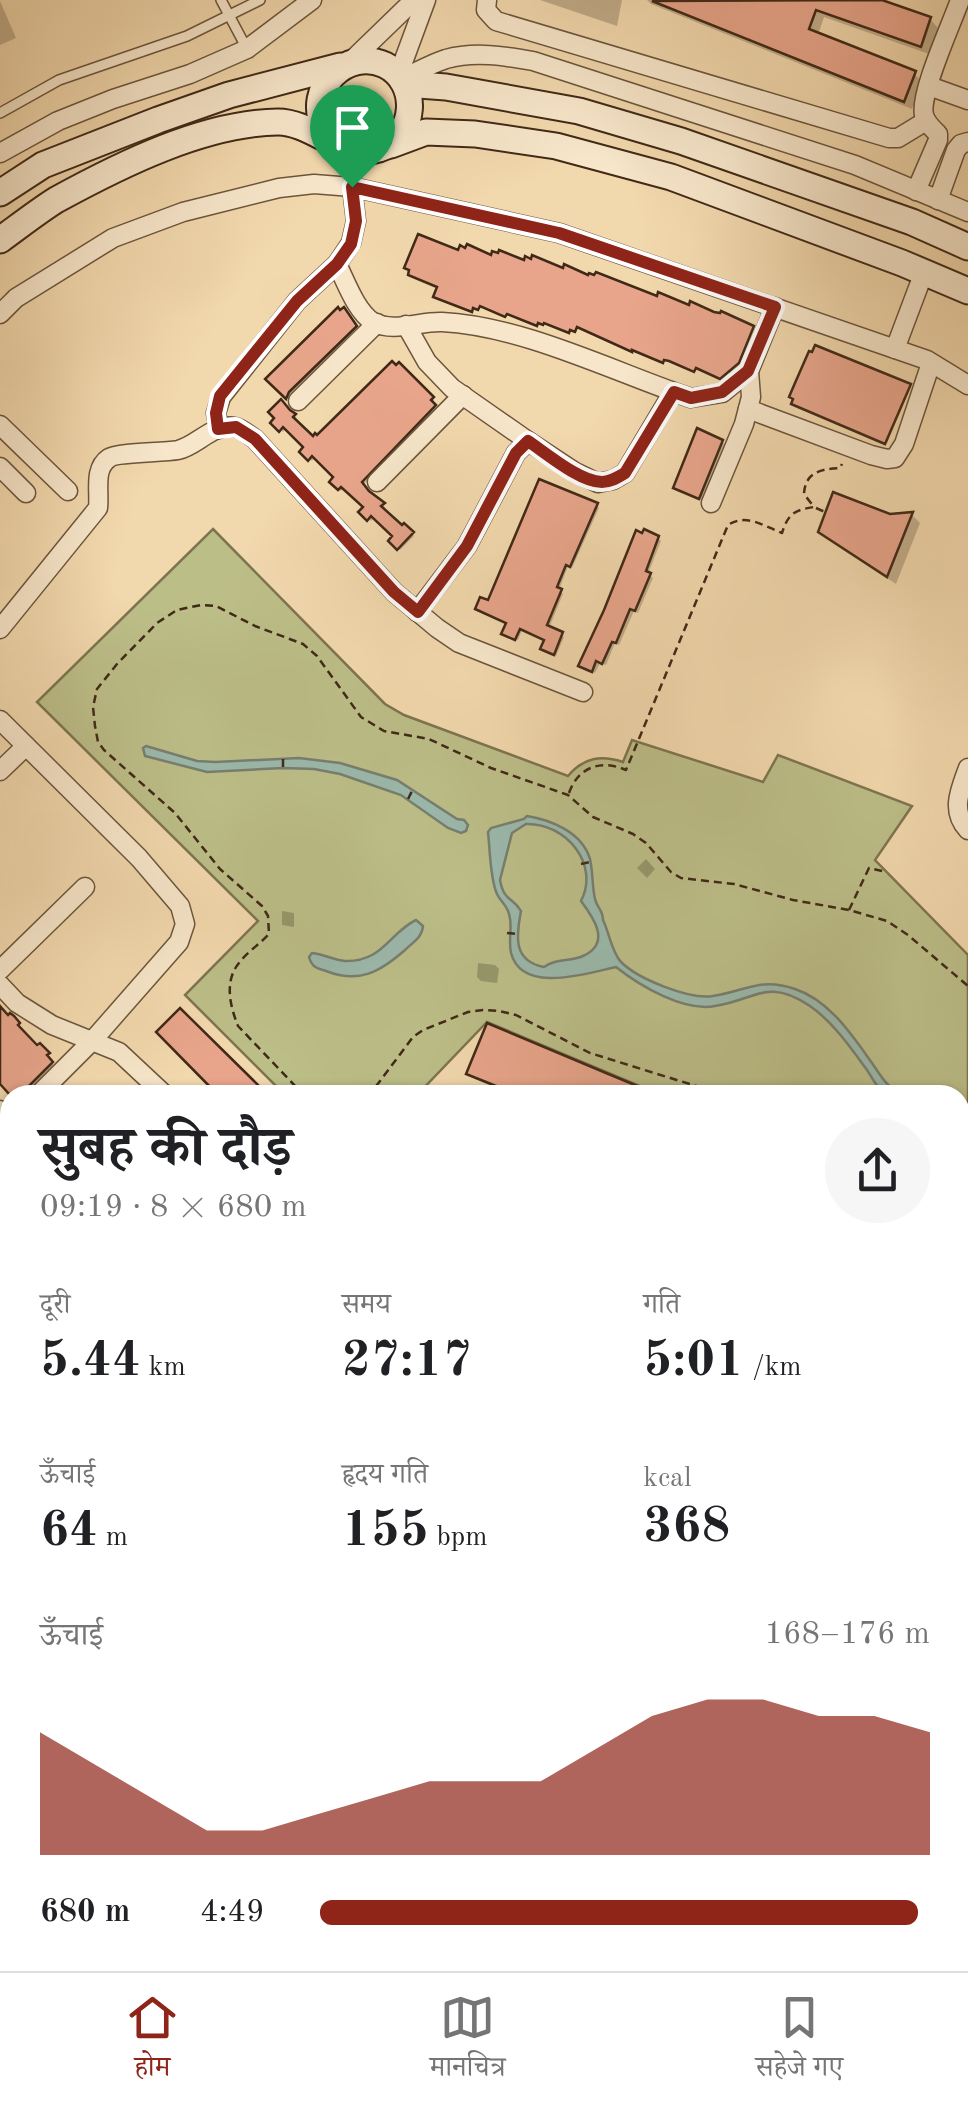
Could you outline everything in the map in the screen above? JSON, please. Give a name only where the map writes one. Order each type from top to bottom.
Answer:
[{"type":"street","points":[[0,153],[58,122],[190,74],[246,49],[312,0]]},
{"type":"street","points":[[340,144],[324,128],[319,105],[325,83],[414,0]]},
{"type":"street","points":[[402,80],[426,0]]},
{"type":"street","points":[[487,0],[486,10],[496,21],[889,138],[909,133],[926,121]]},
{"type":"street","points":[[916,190],[938,140],[938,134],[926,121],[923,106],[959,0]]},
{"type":"street","points":[[402,80],[457,57],[484,55],[533,61],[855,165],[968,212]]},
{"type":"street","points":[[0,193],[43,164],[229,94],[369,60],[387,66],[402,80],[410,103],[408,122],[397,138],[380,149]]},
{"type":"street","points":[[402,80],[579,111],[681,141],[912,222],[968,246]]},
{"type":"street","points":[[928,86],[968,100]]},
{"type":"street","points":[[58,122],[71,154]]},
{"type":"street","points":[[0,240],[54,202],[122,167],[182,142],[234,128],[280,122],[303,126],[360,152],[426,132],[475,134],[556,146],[671,177],[968,291]]},
{"type":"street","points":[[938,200],[956,150],[968,142]]},
{"type":"street","points":[[0,314],[16,298],[113,238],[182,212],[279,188],[314,184],[352,187],[559,233],[895,349],[931,363],[968,385]]},
{"type":"street","points":[[218,429],[220,396],[297,301],[337,264],[351,244],[356,221],[352,187]]},
{"type":"street","points":[[337,264],[359,306],[370,320],[384,326],[440,322],[496,330],[691,398],[722,392],[748,371],[775,307]]},
{"type":"street","points":[[895,349],[924,272]]},
{"type":"street","points":[[298,402],[377,323]]},
{"type":"street","points":[[406,326],[427,362],[463,396],[575,472],[598,482],[625,473],[674,392]]},
{"type":"street","points":[[748,409],[871,455],[895,458],[904,444],[931,363]]},
{"type":"street","points":[[711,503],[744,424],[751,397],[748,371]]},
{"type":"street","points":[[377,482],[463,396]]},
{"type":"street","points":[[0,425],[68,492]]},
{"type":"street","points":[[0,629],[98,508],[98,475],[106,459],[119,453],[152,454],[184,449],[218,429],[236,427],[255,439],[394,592],[418,612],[460,643],[583,692]]},
{"type":"street","points":[[418,612],[467,546],[516,453],[528,441]]},
{"type":"street","points":[[0,468],[26,493]]},
{"type":"street","points":[[0,720],[139,858],[180,906],[185,924],[179,942],[48,1085]]},
{"type":"street","points":[[0,771],[26,746]]},
{"type":"street","points":[[965,825],[956,805],[968,768]]},
{"type":"street","points":[[0,970],[85,888]]},
{"type":"street","points":[[0,986],[17,1003],[52,1024],[120,1052],[155,1085]]},
{"type":"lane","points":[[221,0],[246,49]]},
{"type":"lane","points":[[0,113],[59,80],[187,36],[260,0]]},
{"type":"path","points":[[825,512],[814,507],[804,494],[804,483],[815,472],[840,468],[844,457]]},
{"type":"path","points":[[568,795],[572,783],[590,767],[614,765],[626,770],[728,525],[736,519],[747,519],[782,533],[792,512],[814,507]]},
{"type":"path","points":[[296,1085],[238,1026],[232,1012],[230,979],[239,962],[270,934],[268,916],[262,906],[220,870],[175,813],[98,742],[93,707],[97,689],[157,623],[177,610],[216,606],[303,644],[372,725],[429,739],[491,768],[568,795],[593,817],[646,844],[681,878],[734,884],[887,921],[968,986]]},
{"type":"path","points":[[282,758],[283,768]]},
{"type":"path","points":[[408,799],[412,789]]},
{"type":"path","points":[[581,864],[590,862]]},
{"type":"path","points":[[849,910],[869,868],[886,872]]},
{"type":"path","points":[[507,934],[518,934]]},
{"type":"path","points":[[378,1085],[413,1037],[468,1012],[483,1010],[516,1015],[590,1053],[693,1085]]},
{"type":"green space","points":[[213,529],[385,704],[404,715],[568,776],[593,759],[623,762],[632,740],[763,782],[778,755],[912,806],[875,860],[968,955],[968,1085],[637,1085],[487,1022],[427,1085],[275,1085],[185,995],[258,921],[37,702]]},
{"type":"shaded area","points":[[146,746],[197,761],[299,758],[340,763],[397,780],[468,825],[461,833],[448,828],[401,795],[340,774],[283,768],[207,772],[145,756]]},
{"type":"shaded area","points":[[527,816],[555,824],[580,841],[591,864],[596,902],[615,953],[629,969],[691,995],[713,996],[772,984],[807,994],[839,1020],[889,1085],[876,1085],[826,1020],[810,1006],[783,993],[762,993],[703,1007],[663,996],[616,967],[557,978],[528,974],[511,953],[510,919],[492,872],[488,832]],"holes":[[[526,824],[554,830],[576,848],[582,860],[586,887],[581,901],[595,922],[598,937],[592,951],[544,967],[522,954],[518,939],[521,911],[506,896],[500,880],[512,833]]]},
{"type":"shaded area","points":[[416,920],[423,926],[417,940],[368,974],[338,975],[317,968],[310,960],[312,953],[345,961],[368,957]]},
{"type":"building","points":[[882,0],[931,17],[921,47],[816,10],[809,29],[916,71],[904,102],[652,1]]},
{"type":"building","points":[[418,234],[458,250],[460,245],[465,248],[467,244],[491,255],[499,250],[524,260],[532,255],[588,275],[596,272],[657,296],[658,292],[689,305],[690,301],[714,312],[721,311],[754,326],[739,363],[720,379],[696,368],[694,372],[632,352],[577,327],[569,333],[544,323],[537,326],[507,314],[505,317],[480,306],[472,312],[433,297],[437,287],[408,275],[409,270],[404,268]]},
{"type":"building","points":[[338,307],[344,307],[357,326],[286,399],[265,379]]},
{"type":"building","points":[[815,345],[911,384],[885,444],[791,404],[793,399],[789,397]]},
{"type":"building","points":[[392,361],[396,365],[399,362],[434,397],[431,400],[436,405],[362,482],[385,503],[381,506],[414,532],[397,550],[388,541],[392,536],[371,516],[367,521],[358,512],[363,507],[341,487],[338,490],[329,482],[333,477],[312,456],[308,461],[299,452],[303,447],[283,427],[279,432],[270,423],[274,418],[268,412],[281,399],[296,414],[293,417],[313,436],[317,435]]},
{"type":"building","points":[[697,428],[723,440],[699,499],[673,488]]},
{"type":"building","points":[[539,479],[598,503],[557,587],[562,589],[547,625],[563,632],[554,655],[540,649],[544,640],[520,629],[515,640],[501,634],[506,623],[475,609],[480,597],[488,600]]},
{"type":"building","points":[[833,492],[890,514],[913,512],[887,577],[818,532]]},
{"type":"building","points":[[644,529],[659,536],[646,571],[651,573],[616,643],[612,642],[602,664],[596,661],[592,672],[578,666],[636,530],[642,533]]},
{"type":"building","points":[[0,1006],[14,1016],[37,1045],[40,1043],[50,1053],[47,1055],[53,1062],[30,1085],[0,1084]]},
{"type":"building","points":[[180,1008],[258,1085],[208,1085],[156,1032]]},
{"type":"building","points":[[487,1023],[635,1085],[493,1085],[466,1074]]},
{"type":"route","points":[[352,187],[559,233],[775,307],[748,371],[722,392],[691,398],[674,392],[625,473],[598,482],[528,441],[516,453],[467,546],[418,612],[394,592],[255,439],[236,427],[218,429],[220,396],[297,301],[337,264],[351,244],[356,221],[352,187]]}]
